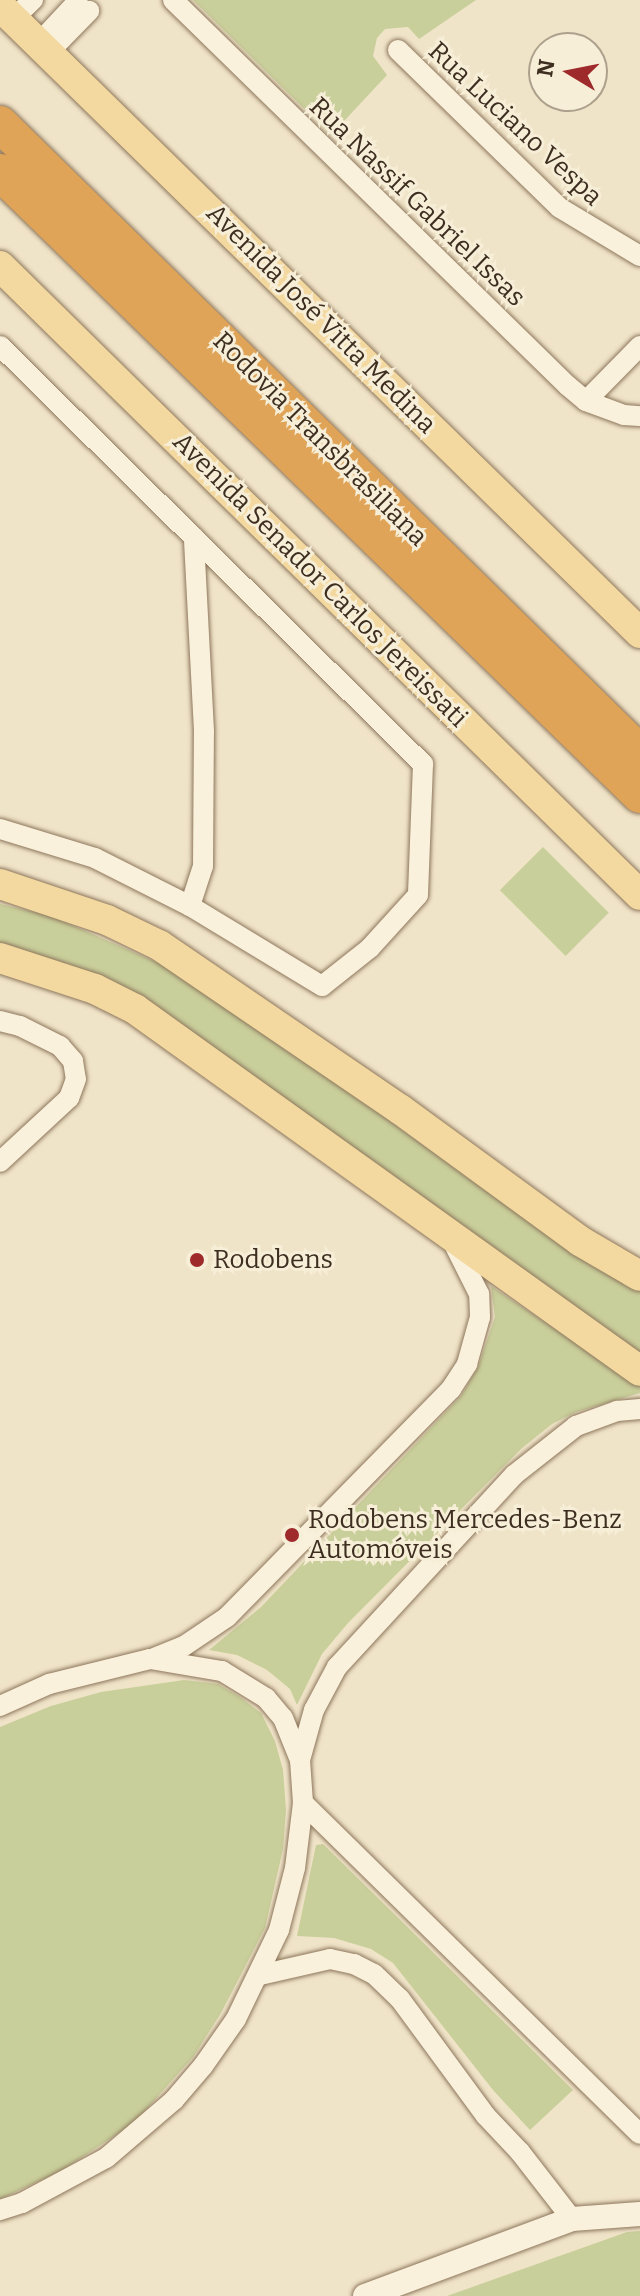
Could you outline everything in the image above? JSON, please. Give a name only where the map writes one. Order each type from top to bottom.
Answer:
[{"type":"highway","name":"Rodovia Transbrasiliana","points":[[0,124],[640,753]]},
{"type":"highway","name":"Rodovia Transbrasiliana","points":[[0,172],[640,795]]},
{"type":"main road","name":"Avenida José Vitta Medina","points":[[12,7],[43,48],[640,633]]},
{"type":"main road","name":"Avenida Senador Carlos Jereissati","points":[[0,266],[640,895]]},
{"type":"main road","points":[[0,884],[107,920],[159,945],[401,1110],[580,1241],[640,1276]]},
{"type":"main road","points":[[0,958],[95,989],[135,1009],[640,1371]]},
{"type":"street","name":"Rua Nassif Gabriel Issas","points":[[173,0],[586,401],[624,415],[640,416]]},
{"type":"street","points":[[43,48],[84,6]]},
{"type":"street","name":"Rua Luciano Vespa","points":[[398,50],[560,208],[640,256]]},
{"type":"street","points":[[0,346],[423,764],[418,895],[370,948],[322,986],[190,906],[95,858],[0,829]]},
{"type":"street","points":[[586,401],[640,346]]},
{"type":"street","points":[[190,906],[203,866],[204,731],[194,537]]},
{"type":"street","points":[[0,1021],[20,1026],[60,1046],[73,1061],[76,1079],[69,1098],[0,1162]]},
{"type":"street","points":[[0,1706],[49,1684],[150,1659],[184,1646],[227,1617],[451,1389],[467,1364],[480,1317],[479,1294],[473,1276],[446,1233]]},
{"type":"street","points":[[300,1760],[314,1710],[337,1667],[514,1475],[576,1426],[617,1411],[640,1409]]},
{"type":"street","points":[[0,2210],[66,2182],[106,2158],[163,2109],[203,2066],[236,2019],[260,1975],[279,1930],[292,1881],[303,1803],[300,1760],[283,1718],[266,1698],[248,1684],[222,1671],[150,1659]]},
{"type":"street","points":[[303,1803],[640,2134]]},
{"type":"street","points":[[260,1975],[330,1959],[354,1964],[374,1974],[400,1999],[486,2116],[520,2152],[572,2219]]},
{"type":"street","points":[[613,2214],[640,2207]]},
{"type":"street","points":[[365,2296],[572,2219],[640,2214]]},
{"type":"green space","points":[[193,0],[476,0],[419,39],[408,27],[385,29],[377,38],[373,56],[387,75],[331,135]]},
{"type":"green space","points":[[543,847],[609,913],[566,956],[500,890]]},
{"type":"green space","points":[[0,904],[51,916],[172,969],[277,1040],[522,1216],[640,1289],[640,1355],[258,1080],[0,953]]},
{"type":"green space","points":[[491,1286],[640,1386],[640,1393],[576,1412],[552,1424],[521,1449],[348,1623],[322,1654],[297,1705],[290,1689],[267,1670],[237,1655],[209,1650],[261,1607],[461,1396],[478,1367],[495,1317]]},
{"type":"green space","points":[[184,1680],[218,1684],[240,1697],[261,1713],[275,1741],[283,1770],[286,1810],[283,1849],[265,1928],[221,2013],[193,2057],[134,2123],[61,2171],[0,2199],[0,1727],[51,1706],[101,1692]]},
{"type":"green space","points":[[323,1844],[573,2090],[530,2130],[493,2090],[393,1963],[371,1949],[334,1938],[297,1936],[316,1845]]},
{"type":"green space","points":[[640,2231],[640,2296],[447,2296],[627,2232]]},
{"type":"place","name":"Rodobens","points":[[197,1260]]},
{"type":"place","name":"Rodobens Mercedes-Benz Automóveis","points":[[292,1535]]}]
